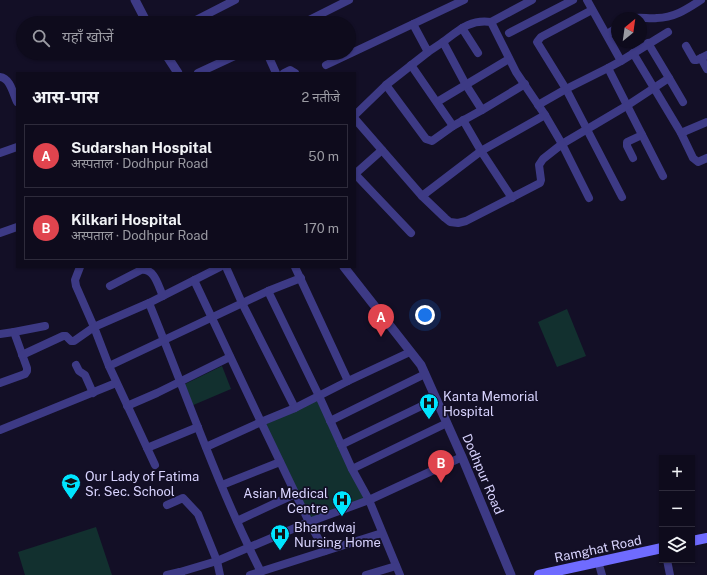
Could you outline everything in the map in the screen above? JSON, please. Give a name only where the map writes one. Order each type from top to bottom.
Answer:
[{"type":"main road","points":[[695,540],[707,538]]},
{"type":"main road","points":[[695,547],[707,545]]},
{"type":"main road","name":"Ramghat Road","points":[[539,575],[659,549]]},
{"type":"main road","name":"Ramghat Road","points":[[570,575],[601,572],[659,556]]},
{"type":"street","points":[[135,0],[143,16]]},
{"type":"street","points":[[202,16],[223,3],[235,0]]},
{"type":"street","points":[[317,16],[349,0]]},
{"type":"street","points":[[356,51],[464,0]]},
{"type":"street","points":[[356,114],[386,85],[462,28],[480,21],[491,22],[532,0]]},
{"type":"street","points":[[510,33],[573,0]]},
{"type":"street","points":[[587,0],[621,60]]},
{"type":"street","points":[[647,18],[672,16],[702,0]]},
{"type":"street","points":[[592,10],[541,37],[537,42],[566,89],[622,197]]},
{"type":"street","points":[[491,22],[509,59],[562,144],[589,198]]},
{"type":"street","points":[[413,24],[428,52]]},
{"type":"street","points":[[462,28],[478,53]]},
{"type":"street","points":[[607,34],[611,32]]},
{"type":"street","points":[[538,105],[608,68],[668,32]]},
{"type":"street","points":[[443,42],[466,85],[482,110]]},
{"type":"street","points":[[648,43],[683,102]]},
{"type":"street","points":[[686,46],[694,60],[704,57],[707,69]]},
{"type":"street","points":[[634,53],[681,133],[695,161],[698,162],[707,158]]},
{"type":"street","points":[[437,102],[509,59]]},
{"type":"street","points":[[170,60],[177,72]]},
{"type":"street","points":[[200,72],[226,60]]},
{"type":"street","points":[[270,60],[276,72]]},
{"type":"street","points":[[326,65],[337,60]]},
{"type":"street","points":[[411,66],[453,126]]},
{"type":"street","points":[[608,68],[664,176]]},
{"type":"street","points":[[0,77],[4,77],[8,81],[16,100]]},
{"type":"street","points":[[356,120],[422,196],[450,222],[458,224],[540,183],[539,164],[542,159],[587,128],[628,105],[669,78]]},
{"type":"street","points":[[386,85],[426,139],[432,140],[525,84]]},
{"type":"street","points":[[422,196],[481,150],[545,115]]},
{"type":"street","points":[[463,120],[512,198]]},
{"type":"street","points":[[681,133],[707,122]]},
{"type":"street","points":[[632,158],[627,142],[642,135]]},
{"type":"street","points":[[0,153],[16,147]]},
{"type":"street","points":[[356,173],[382,150]]},
{"type":"street","points":[[356,175],[411,233]]},
{"type":"street","points":[[0,233],[16,227]]},
{"type":"street","points":[[80,268],[75,280],[76,286],[116,383],[155,465]]},
{"type":"street","points":[[22,355],[63,336],[66,336],[71,341],[74,341],[94,327],[149,303],[218,268]]},
{"type":"street","points":[[226,268],[242,303],[295,408]]},
{"type":"street","points":[[295,268],[348,380]]},
{"type":"street","name":"Dodhpur Road","points":[[345,268],[421,366],[462,457],[511,575]]},
{"type":"street","points":[[110,286],[141,270],[146,269],[154,276],[163,296]]},
{"type":"street","points":[[109,366],[268,291],[300,278]]},
{"type":"street","points":[[194,280],[309,522],[325,551]]},
{"type":"street","points":[[268,291],[319,396],[352,469],[369,500],[400,575]]},
{"type":"street","points":[[149,303],[222,486],[248,547],[261,572]]},
{"type":"street","points":[[0,334],[45,326]]},
{"type":"street","points":[[0,384],[25,374],[27,371],[14,332]]},
{"type":"street","points":[[206,447],[295,408],[348,380],[410,352]]},
{"type":"street","points":[[127,406],[230,357]]},
{"type":"street","points":[[76,364],[79,371],[85,375],[93,393]]},
{"type":"street","points":[[330,421],[425,374]]},
{"type":"street","points":[[0,430],[116,383]]},
{"type":"street","points":[[341,445],[436,399]]},
{"type":"street","points":[[352,469],[447,423]]},
{"type":"street","points":[[147,448],[198,428]]},
{"type":"street","points":[[166,575],[180,573],[217,561],[309,522],[369,500],[462,457]]},
{"type":"street","points":[[222,486],[280,462]]},
{"type":"street","points":[[237,521],[296,494]]},
{"type":"street","points":[[167,505],[183,498],[198,514],[217,561],[220,575]]},
{"type":"street","points":[[250,575],[382,533]]},
{"type":"street","points":[[668,563],[670,575]]},
{"type":"street","points":[[366,575],[396,566]]},
{"type":"green space","points":[[567,309],[586,356],[557,367],[538,322]]},
{"type":"green space","points":[[222,366],[231,389],[191,406],[183,385]]},
{"type":"green space","points":[[319,396],[368,498],[309,522],[263,426],[290,410]]},
{"type":"green space","points":[[96,527],[112,575],[25,575],[18,552]]},
{"type":"place","name":"Sudarshan Hospital","points":[[381,337]]},
{"type":"place","name":"Kanta Memorial Hospital","points":[[429,420]]},
{"type":"place","name":"Kilkari Hospital","points":[[441,483]]},
{"type":"place","name":"Our Lady of Fatima Sr. Sec. School","points":[[71,500]]},
{"type":"place","name":"Asian Medical Centre","points":[[342,517]]},
{"type":"place","name":"Bharrdwaj Nursing Home","points":[[280,551]]}]
